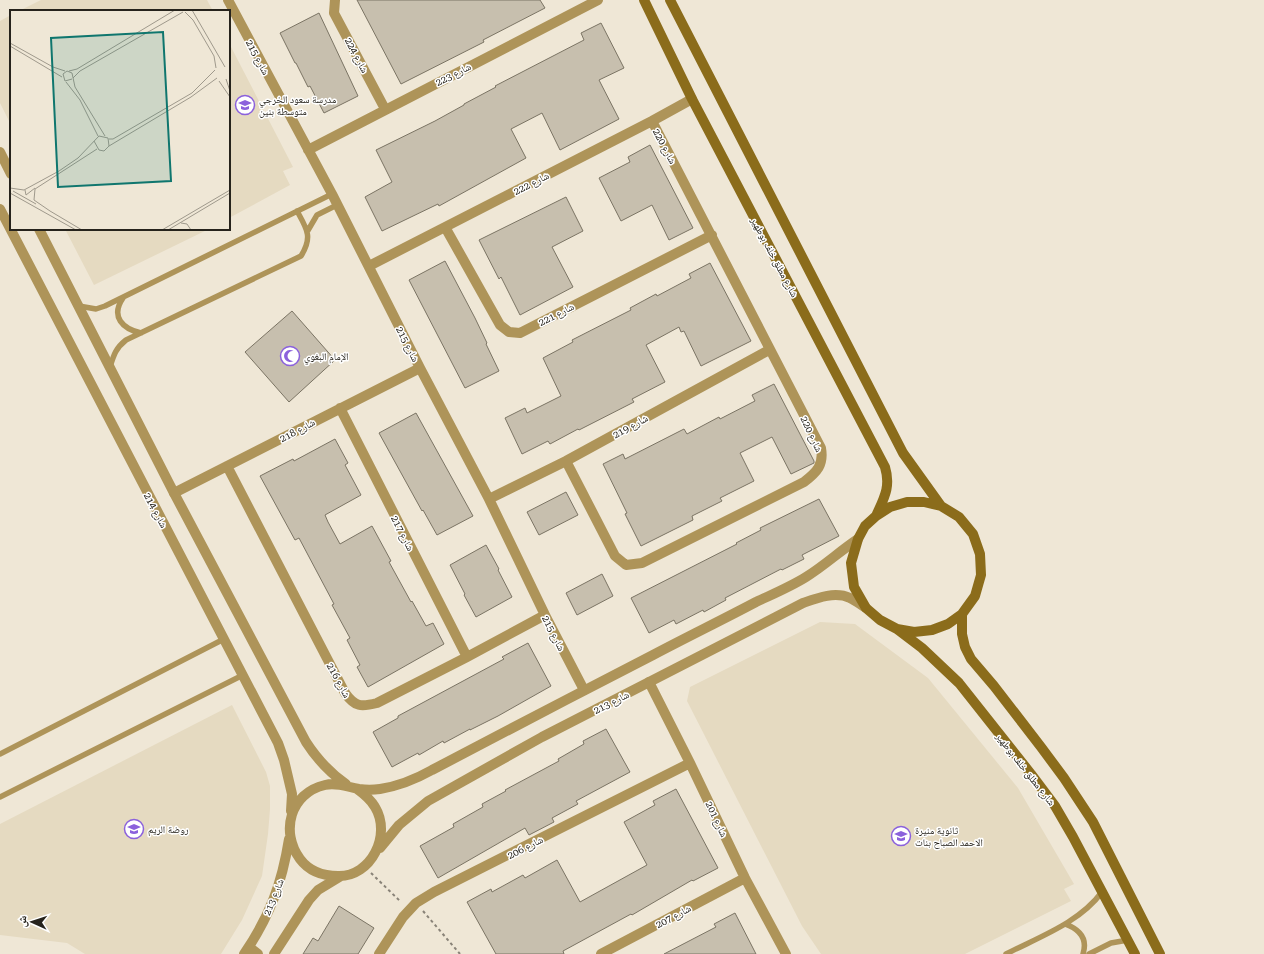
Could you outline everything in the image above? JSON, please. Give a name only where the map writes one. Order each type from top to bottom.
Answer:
[{"type":"main road","name":"شارع مطلق خلف بوطهير","points":[[644,0],[692,98],[885,467],[888,486],[876,516]]},
{"type":"main road","points":[[670,0],[903,453],[941,506]]},
{"type":"main road","points":[[907,502],[924,502],[941,506],[959,517],[973,534],[980,554],[981,575],[975,596],[962,614],[948,624],[932,630],[914,632],[897,629],[880,620],[866,608],[854,587],[851,563],[858,539],[865,526],[876,516],[890,507],[907,502]]},
{"type":"main road","points":[[962,614],[962,634],[971,659],[1064,778],[1092,822],[1160,954]]},
{"type":"main road","name":"شارع مطلق خلف بوطهير","points":[[897,629],[922,648],[959,683],[1055,806],[1135,954]]},
{"type":"street","name":"شارع 215","points":[[228,0],[332,194],[489,500],[545,615],[584,690]]},
{"type":"street","name":"شارع 224","points":[[335,0],[334,12],[385,110]]},
{"type":"street","name":"شارع 223","points":[[308,150],[595,1]]},
{"type":"street","name":"شارع 222","points":[[369,266],[652,121],[692,98]]},
{"type":"street","name":"شارع 220","points":[[566,461],[615,556],[626,565],[642,563],[804,482],[814,474],[821,464],[821,448],[652,121]]},
{"type":"street","points":[[0,152],[10,172]]},
{"type":"street","name":"شارع 214","points":[[0,209],[10,228]]},
{"type":"street","name":"شارع 221","points":[[445,227],[500,325],[509,332],[520,333],[712,235]]},
{"type":"street","name":"شارع 214","points":[[11,230],[278,743],[284,760],[292,794],[291,817]]},
{"type":"street","points":[[40,230],[174,493],[306,742],[314,755],[326,768],[353,788],[366,795],[376,807],[381,822],[381,839],[375,854],[364,866],[350,874],[340,876],[324,875],[310,869],[303,863],[294,850],[289,835],[291,817],[298,802],[310,791],[326,784],[342,784],[353,788],[370,790],[382,789],[397,786],[426,774],[584,690],[804,578],[858,539]]},
{"type":"street","name":"شارع 219","points":[[489,500],[566,461],[770,350]]},
{"type":"street","name":"شارع 218","points":[[174,493],[420,368]]},
{"type":"street","name":"شارع 217","points":[[340,408],[467,657]]},
{"type":"street","name":"شارع 216","points":[[227,466],[345,693],[350,701],[358,705],[366,706],[377,703],[545,615]]},
{"type":"street","name":"شارع 213","points":[[375,854],[399,825],[428,801],[542,737],[803,603],[827,596],[839,596],[850,598],[866,608]]},
{"type":"street","name":"شارع 201","points":[[649,682],[745,878],[786,954]]},
{"type":"street","name":"شارع 206","points":[[379,954],[403,916],[413,906],[434,892],[690,763]]},
{"type":"street","name":"شارع 213","points":[[247,950],[271,908],[278,889],[284,866],[289,835]]},
{"type":"street","points":[[274,954],[309,900],[318,890],[340,876]]},
{"type":"street","name":"شارع 207","points":[[601,954],[745,878]]},
{"type":"street","points":[[247,950],[258,954]]},
{"type":"lane","points":[[79,306],[96,309],[105,306],[332,194]]},
{"type":"lane","points":[[307,232],[317,215],[337,205]]},
{"type":"lane","points":[[110,368],[118,346],[126,340],[301,256],[309,239],[297,211]]},
{"type":"lane","points":[[123,298],[118,310],[120,322],[130,330],[141,333]]},
{"type":"lane","points":[[0,754],[224,639]]},
{"type":"lane","points":[[0,797],[243,674]]},
{"type":"lane","points":[[1006,954],[1079,916],[1090,907],[1102,892]]},
{"type":"lane","points":[[1065,924],[1078,929],[1082,934],[1084,942],[1083,954]]},
{"type":"lane","points":[[1089,954],[1111,943],[1128,940]]},
{"type":"path","points":[[364,866],[413,906],[460,954]]},
{"type":"shaded area","points":[[41,0],[207,0],[212,10],[21,10]]},
{"type":"shaded area","points":[[10,16],[10,123],[0,103],[0,21]]},
{"type":"shaded area","name":"مدرسة سعود الخرجي متوسطة بنين","points":[[230,45],[293,167],[283,171],[290,185],[230,217]]},
{"type":"shaded area","points":[[66,230],[207,230],[94,285]]},
{"type":"shaded area","name":"ثانوية منيرة الاحمد الصباح بنات","points":[[820,622],[855,624],[928,678],[1018,788],[1074,884],[1064,889],[1071,901],[965,954],[821,954],[802,926],[687,701],[690,687]]},
{"type":"shaded area","name":"روضة الريم","points":[[232,705],[266,772],[270,786],[270,809],[262,876],[242,920],[221,954],[85,954],[67,943],[0,935],[0,824]]},
{"type":"building","points":[[357,0],[540,0],[545,8],[483,40],[484,42],[401,84]]},
{"type":"building","points":[[319,13],[358,96],[324,113],[310,86],[308,87],[280,33]]},
{"type":"building","points":[[601,23],[624,68],[599,80],[619,119],[560,150],[542,113],[511,129],[526,158],[439,206],[438,204],[382,231],[365,197],[392,182],[376,150],[435,121],[496,87],[495,86],[584,40],[581,33]]},
{"type":"building","points":[[650,145],[693,228],[669,240],[652,205],[621,221],[599,178],[630,162],[628,157]]},
{"type":"building","points":[[566,197],[583,231],[552,247],[573,287],[520,315],[501,277],[499,279],[479,240]]},
{"type":"building","points":[[445,261],[475,318],[499,371],[465,388],[409,280]]},
{"type":"building","points":[[710,263],[751,341],[701,366],[684,331],[681,332],[679,327],[646,345],[665,382],[632,399],[634,402],[579,430],[578,429],[550,444],[548,441],[522,454],[505,418],[525,408],[527,413],[561,396],[543,358],[573,342],[572,340],[631,310],[630,308],[691,278],[689,274]]},
{"type":"building","name":"الإمام البغوي","points":[[292,311],[335,360],[289,402],[245,352]]},
{"type":"building","points":[[774,384],[814,463],[791,474],[772,437],[740,453],[754,481],[720,498],[722,501],[692,516],[693,520],[641,546],[603,464],[623,454],[625,459],[684,429],[687,434],[719,417],[720,419],[755,401],[752,395]]},
{"type":"building","points":[[416,413],[473,516],[437,535],[379,433]]},
{"type":"building","points":[[335,439],[348,463],[345,465],[361,495],[325,515],[328,522],[340,544],[372,526],[391,561],[389,562],[411,602],[412,601],[426,626],[433,623],[444,644],[368,687],[357,667],[360,665],[347,640],[350,638],[332,605],[334,604],[299,538],[295,540],[260,476],[293,459],[294,461]]},
{"type":"building","points":[[566,492],[578,515],[539,535],[527,512]]},
{"type":"building","points":[[819,499],[839,536],[802,555],[804,559],[782,570],[781,569],[725,598],[726,600],[704,612],[703,610],[676,624],[674,620],[649,633],[631,598],[737,544],[736,543],[761,530],[760,528]]},
{"type":"building","points":[[486,545],[512,597],[476,617],[450,565]]},
{"type":"building","points":[[602,574],[613,596],[577,615],[566,593]]},
{"type":"building","points":[[528,643],[551,686],[498,716],[444,743],[443,741],[419,755],[418,753],[392,767],[373,732],[398,718],[398,716],[504,659],[502,657]]},
{"type":"building","points":[[606,729],[630,772],[576,801],[578,804],[552,818],[554,822],[529,835],[525,828],[438,878],[420,846],[454,827],[453,824],[483,807],[482,804],[559,761],[558,759],[584,744],[583,741]]},
{"type":"building","points":[[676,789],[718,868],[693,881],[692,880],[632,915],[631,914],[563,951],[564,954],[496,954],[467,902],[491,889],[492,892],[523,875],[525,878],[557,860],[580,902],[647,865],[624,822],[655,805],[653,801]]},
{"type":"building","points":[[339,906],[374,928],[358,954],[303,954],[313,938],[318,941]]},
{"type":"building","points":[[735,913],[756,954],[664,954],[716,927],[714,924]]},
{"type":"place","name":"مدرسة سعود الخرجي متوسطة بنين","points":[[245,105]]},
{"type":"place","name":"الإمام البغوي","points":[[290,356]]},
{"type":"place","name":"روضة الريم","points":[[134,829]]},
{"type":"place","name":"ثانوية منيرة الاحمد الصباح بنات","points":[[901,836]]}]
